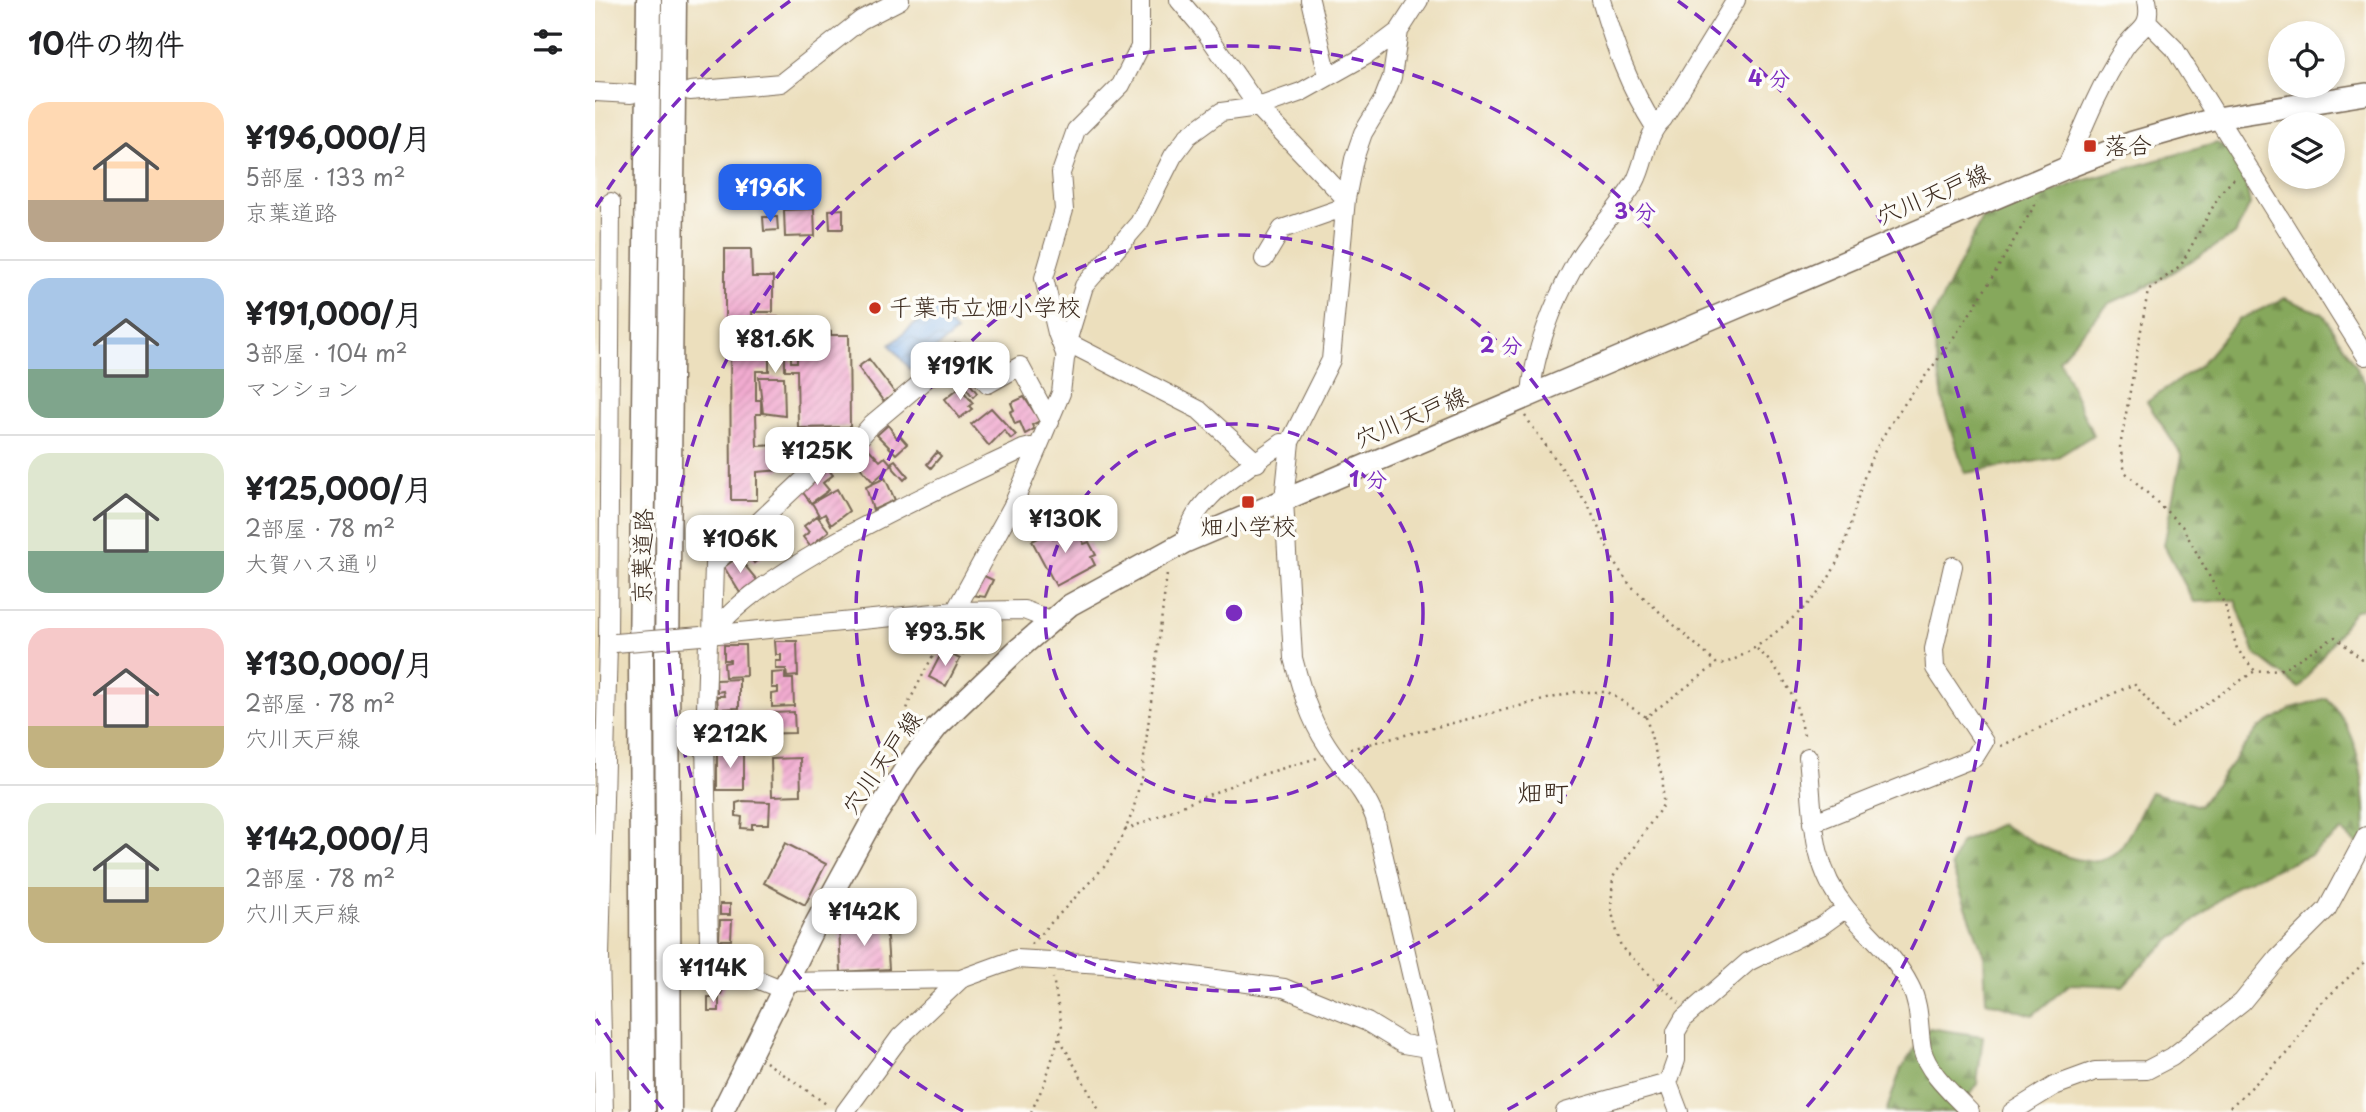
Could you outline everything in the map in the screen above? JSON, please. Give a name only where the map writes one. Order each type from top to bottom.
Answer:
[{"type":"highway","name":"京葉道路","points":[[643,1112],[642,645],[649,0]]},
{"type":"highway","name":"京葉道路","points":[[669,1112],[667,657],[674,0]]},
{"type":"main road","name":"穴川天戸線","points":[[722,1112],[862,837],[895,784],[947,717],[1050,620],[1093,591],[1176,546],[2133,142],[2217,118],[2366,94]]},
{"type":"street","points":[[690,91],[781,83],[860,20],[900,0]]},
{"type":"street","points":[[1140,0],[1140,47],[1121,85],[1076,130],[1061,173],[1064,210],[1044,278],[1057,333],[1067,349],[1199,410],[1257,463]]},
{"type":"street","points":[[1179,0],[1258,107],[1345,203]]},
{"type":"street","points":[[1310,0],[1328,76]]},
{"type":"street","points":[[955,611],[1012,507],[1050,422],[1061,393],[1067,349],[1084,286],[1139,223],[1173,156],[1188,136],[1220,112],[1279,102],[1367,55],[1399,31],[1419,0]]},
{"type":"street","points":[[1601,0],[1616,52],[1637,100],[1655,127]]},
{"type":"street","points":[[1523,399],[1532,380],[1545,333],[1575,263],[1636,179],[1655,127],[1663,119],[1737,0]]},
{"type":"street","points":[[2059,171],[2124,47],[2146,26],[2147,0]]},
{"type":"street","points":[[2147,21],[2173,48],[2366,356]]},
{"type":"street","points":[[1399,31],[1392,77],[1383,100],[1363,133],[1345,203],[1331,360],[1290,442],[1284,500],[1293,658],[1313,722],[1365,795],[1381,835],[1427,1048],[1446,1111]]},
{"type":"street","points":[[595,92],[631,94]]},
{"type":"street","points":[[604,1112],[598,855],[606,643],[611,202]]},
{"type":"street","points":[[1264,259],[1282,229],[1345,203]]},
{"type":"street","points":[[1050,422],[1020,366],[988,384],[958,352],[872,424],[851,448],[833,452],[714,564],[706,635],[705,741],[709,943],[714,954],[733,967],[785,986],[961,979],[1016,959],[1103,964],[1284,988],[1367,1022],[1403,1044],[1427,1048]]},
{"type":"street","points":[[1176,546],[1204,504],[1237,474],[1257,463],[1282,443],[1290,442]]},
{"type":"street","points":[[706,635],[782,575],[844,538],[1023,449],[1039,445]]},
{"type":"street","points":[[1812,823],[1974,758],[1984,741],[1935,668],[1934,649],[1953,566]]},
{"type":"street","points":[[606,643],[955,611],[1024,610],[1050,620]]},
{"type":"street","points":[[1808,757],[1812,823],[1822,872],[1846,908],[1880,942],[1902,971],[1915,994],[1921,1022],[1922,1049],[1927,1062],[1970,1112]]},
{"type":"street","points":[[2012,1112],[2054,1086],[2095,1071],[2147,1070],[2172,1057],[2242,1002],[2278,958],[2327,909],[2366,836]]},
{"type":"street","points":[[1679,1112],[1668,1083],[1676,1059],[1676,1032],[1689,1013],[1748,962],[1821,926],[1846,908]]},
{"type":"street","points":[[845,1112],[900,1037],[961,979]]},
{"type":"street","points":[[1565,1112],[1668,1083]]},
{"type":"path","points":[[2247,167],[2221,192],[2181,265],[2148,291],[2120,447],[2125,472],[2182,526],[2225,606],[2237,649],[2255,671]]},
{"type":"path","points":[[1646,717],[1717,664],[1725,664],[1757,648],[1821,590],[1842,552],[1876,448],[1909,395],[1952,340],[2059,171]]},
{"type":"path","points":[[1523,399],[1588,505],[1615,564],[1630,585],[1717,664]]},
{"type":"path","points":[[1016,959],[1104,867],[1125,830],[1142,774],[1176,546]]},
{"type":"path","points":[[895,784],[891,766],[893,745],[910,700],[955,611]]},
{"type":"path","points":[[1974,758],[2134,684],[2171,727],[2255,671],[2282,670],[2335,637],[2366,663]]},
{"type":"path","points":[[1757,648],[1775,664],[1792,693],[1801,716],[1808,757]]},
{"type":"path","points":[[1125,830],[1244,780],[1333,753],[1575,692],[1608,692],[1646,717],[1663,780],[1663,805],[1613,877],[1611,909],[1621,947],[1689,1013]]},
{"type":"path","points":[[1031,1112],[1060,1040],[1062,1027],[1051,961]]},
{"type":"path","points":[[2225,1112],[2290,1051],[2317,1007],[2366,961]]},
{"type":"path","points":[[1060,1040],[1100,1112]]},
{"type":"path","points":[[752,1052],[838,1112]]},
{"type":"green space","points":[[2217,143],[2240,157],[2250,204],[2235,235],[2150,285],[2108,304],[2059,359],[2093,435],[2056,458],[1965,473],[1945,412],[1931,321],[1982,218],[2079,182]]},
{"type":"green space","points":[[2285,298],[2323,314],[2366,384],[2366,606],[2354,611],[2299,688],[2255,654],[2235,600],[2194,602],[2164,545],[2182,456],[2147,402],[2200,365],[2238,320]]},
{"type":"green space","points":[[2326,698],[2339,713],[2356,749],[2364,790],[2366,851],[2343,831],[2309,856],[2238,884],[2147,960],[2123,986],[2070,984],[2033,1015],[1986,1001],[1984,956],[1951,866],[1960,843],[2000,824],[2059,854],[2093,861],[2107,858],[2124,843],[2151,792],[2199,806],[2259,728],[2292,708]]},
{"type":"green space","points":[[1929,1028],[1983,1036],[1977,1084],[1957,1112],[1886,1112],[1901,1069]]},
{"type":"water","points":[[936,307],[956,332],[910,370],[890,345]]},
{"type":"building","points":[[814,209],[815,236],[785,237],[784,210]]},
{"type":"building","points":[[843,209],[843,229],[830,229],[829,210]]},
{"type":"building","points":[[763,217],[777,217],[778,230],[764,231]]},
{"type":"building","points":[[725,249],[751,249],[752,277],[773,277],[773,312],[752,312],[755,342],[791,346],[791,362],[797,362],[797,335],[831,331],[831,335],[849,335],[850,427],[798,428],[797,370],[785,370],[785,354],[769,354],[769,371],[756,371],[756,400],[761,400],[761,414],[756,414],[757,446],[781,445],[781,470],[757,472],[757,500],[731,500],[730,331],[725,331]]},
{"type":"building","points":[[757,317],[778,317],[778,339],[757,339]]},
{"type":"building","points":[[869,359],[895,393],[884,402],[858,367]]},
{"type":"building","points":[[759,377],[784,377],[785,416],[763,413]]},
{"type":"building","points":[[968,381],[977,393],[973,397],[963,384]]},
{"type":"building","points":[[960,387],[973,403],[969,406],[972,409],[960,418],[945,399]]},
{"type":"building","points":[[1024,397],[1040,421],[1032,425],[1034,429],[1025,434],[1020,422],[1015,424],[1010,412],[1014,410],[1011,403]]},
{"type":"building","points":[[991,408],[1016,435],[1011,439],[1004,430],[989,446],[971,424]]},
{"type":"building","points":[[888,425],[897,438],[900,436],[907,444],[896,454],[877,435]]},
{"type":"building","points":[[865,445],[880,461],[885,457],[892,465],[873,482],[853,459],[847,464],[843,460]]},
{"type":"building","points":[[937,452],[941,456],[931,468],[927,464]]},
{"type":"building","points":[[895,460],[908,476],[904,480],[894,469],[892,462]]},
{"type":"building","points":[[828,469],[833,475],[823,483],[829,490],[811,503],[801,490]]},
{"type":"building","points":[[885,478],[895,500],[873,510],[866,487]]},
{"type":"building","points":[[837,489],[849,511],[831,525],[825,514],[820,517],[812,503]]},
{"type":"building","points":[[775,516],[787,533],[776,542],[760,528]]},
{"type":"building","points":[[817,516],[829,531],[810,546],[803,537],[809,532],[804,526]]},
{"type":"building","points":[[1076,529],[1084,544],[1089,542],[1096,555],[1091,557],[1095,565],[1056,586],[1032,541],[1050,532],[1053,538]]},
{"type":"building","points":[[751,538],[764,555],[754,563],[741,545]]},
{"type":"building","points":[[738,557],[757,580],[740,593],[724,567]]},
{"type":"building","points":[[982,575],[993,580],[985,597],[972,595]]},
{"type":"building","points":[[957,621],[975,629],[963,654],[945,646]]},
{"type":"building","points":[[775,641],[797,641],[798,676],[787,677],[786,669],[776,669],[776,661],[781,661],[781,655],[776,655]]},
{"type":"building","points":[[724,645],[745,645],[746,676],[725,677],[724,663],[730,660],[724,660]]},
{"type":"building","points":[[943,650],[960,659],[946,686],[929,677]]},
{"type":"building","points":[[785,672],[785,679],[793,679],[794,706],[772,707],[772,694],[778,693],[778,688],[772,688],[772,673]]},
{"type":"building","points":[[739,679],[739,708],[718,709],[717,696],[724,696],[723,691],[717,692],[716,680]]},
{"type":"building","points":[[794,712],[795,733],[718,735],[717,716]]},
{"type":"building","points":[[717,749],[743,749],[743,790],[717,790]]},
{"type":"building","points":[[800,758],[801,795],[772,796],[771,759]]},
{"type":"building","points":[[770,802],[769,824],[752,824],[752,829],[741,828],[742,817],[736,816],[736,803]]},
{"type":"building","points":[[785,843],[826,864],[805,905],[764,883]]},
{"type":"building","points":[[720,904],[730,904],[730,915],[720,915]]},
{"type":"building","points":[[720,920],[732,920],[731,940],[719,940]]},
{"type":"building","points":[[886,924],[889,969],[841,972],[839,927]]},
{"type":"building","points":[[716,972],[728,978],[721,994],[708,988]]},
{"type":"building","points":[[708,997],[719,997],[719,1011],[708,1011]]},
{"type":"place","name":"落合","points":[[2090,146]]},
{"type":"place","name":"千葉市立畑小学校","points":[[875,308]]},
{"type":"place","name":"畑小学校","points":[[1248,502]]},
{"type":"district","name":"畑町","points":[[1543,793]]}]
